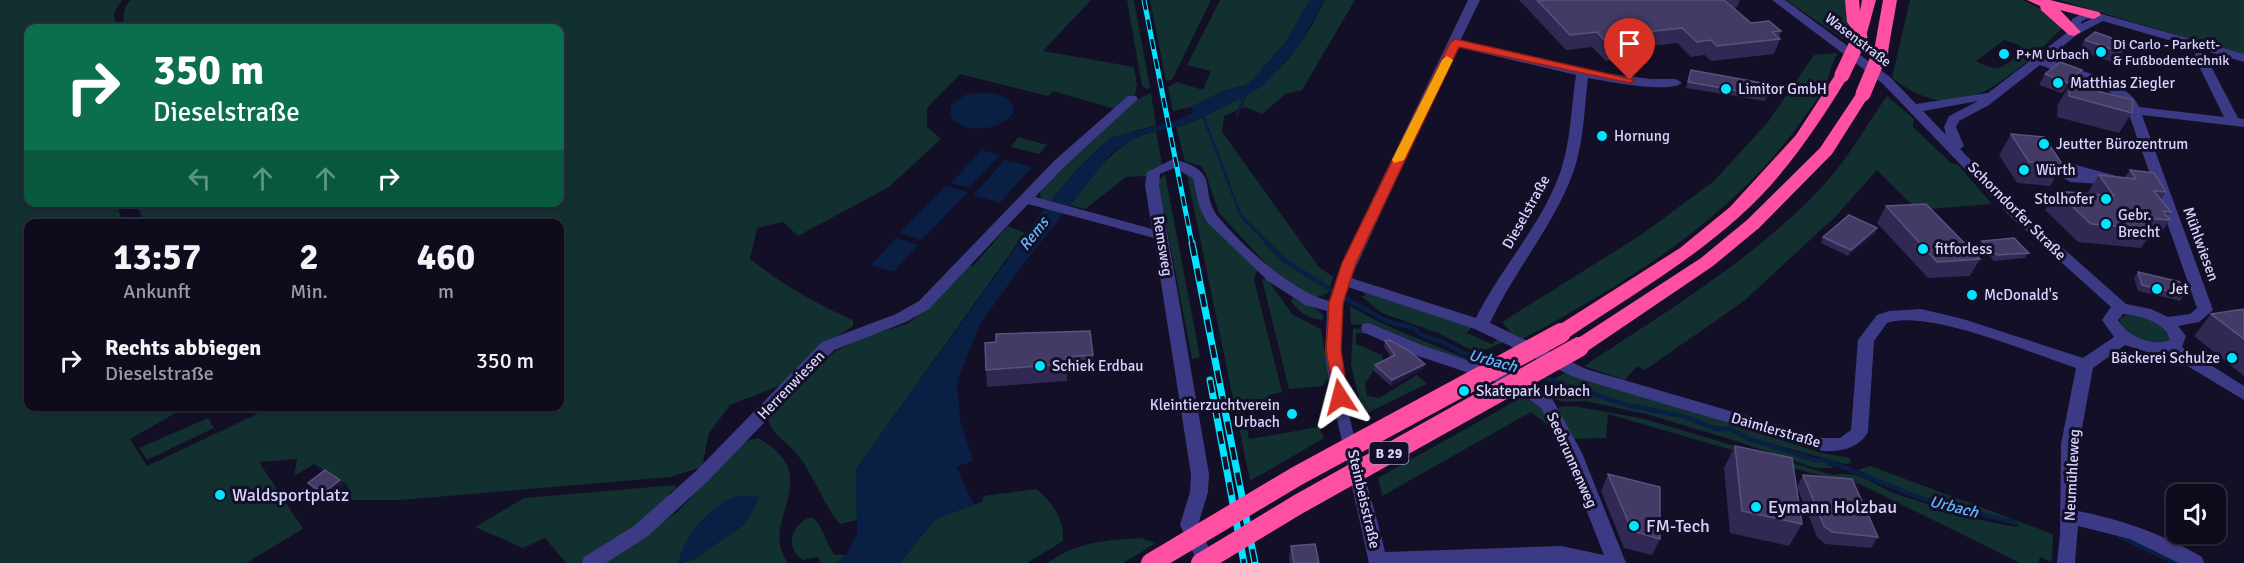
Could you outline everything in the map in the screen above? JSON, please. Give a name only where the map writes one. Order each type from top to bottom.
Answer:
[{"type":"highway","points":[[1852,0],[1854,22],[1860,34]]},
{"type":"highway","name":"B 29","points":[[1151,563],[1297,476],[1561,333],[1677,258],[1736,211],[1802,138],[1842,75],[1860,34],[1869,0]]},
{"type":"highway","points":[[2032,0],[2094,15]]},
{"type":"highway","points":[[2032,0],[2059,16],[2074,32]]},
{"type":"highway","points":[[2051,0],[2094,15]]},
{"type":"highway","name":"B 29","points":[[1201,563],[1297,505],[1579,347],[1671,287],[1753,224],[1826,151],[1863,94],[1881,51],[1894,3]]},
{"type":"street","name":"Steinbeisstraße","points":[[1377,562],[1339,390],[1334,350],[1335,306],[1342,283],[1474,0]]},
{"type":"street","name":"Wasenstraße","points":[[1778,0],[1848,49],[1916,108]]},
{"type":"street","points":[[1965,159],[1950,127],[1953,119],[1999,92],[2074,32],[2098,20],[2094,15]]},
{"type":"street","points":[[2094,15],[2244,58]]},
{"type":"street","points":[[1455,43],[1653,84],[1676,83]]},
{"type":"street","points":[[2200,56],[2238,122]]},
{"type":"street","name":"Mühlwiesen","points":[[2039,60],[2111,87],[2131,101],[2212,313],[2166,323]]},
{"type":"street","name":"Dieselstraße","points":[[1481,325],[1488,308],[1536,230],[1567,170],[1583,71]]},
{"type":"street","points":[[1916,108],[1999,92]]},
{"type":"street","name":"Herrenwiesen","points":[[591,563],[640,531],[701,477],[828,346],[901,318],[924,305],[1096,128],[1132,99]]},
{"type":"street","points":[[1916,108],[1941,112],[1969,109]]},
{"type":"street","name":"Schorndorfer Straße","points":[[1916,108],[2016,214],[2122,309]]},
{"type":"street","points":[[2135,110],[2238,122]]},
{"type":"street","name":"Remsweg","points":[[1207,563],[1189,525],[1199,492],[1200,474],[1152,176],[1154,172],[1162,166],[1182,165],[1200,176],[1206,206],[1212,219],[1258,265],[1285,288],[1310,301],[1335,306]]},
{"type":"street","points":[[2111,180],[2163,188]]},
{"type":"street","points":[[1025,199],[1148,233],[1161,234]]},
{"type":"street","points":[[1342,283],[1481,325]]},
{"type":"street","points":[[2171,348],[2178,343],[2178,336],[2166,323],[2140,311],[2122,309],[2114,312],[2110,320],[2125,337],[2144,345],[2171,348],[2244,394]]},
{"type":"street","name":"Daimlerstraße","points":[[1481,325],[1581,373],[1817,444],[1835,446],[1851,442],[1859,432],[1866,340],[1882,319],[1894,315],[1921,314],[1957,323],[2085,365]]},
{"type":"street","name":"Seebrunnenweg","points":[[1369,328],[1418,350],[1502,378],[1530,391],[1547,404],[1573,453],[1617,563]]},
{"type":"street","points":[[2085,365],[2125,337]]},
{"type":"street","name":"Neumühleweg","points":[[2066,563],[2070,444],[2085,365]]},
{"type":"street","points":[[2069,517],[2115,525],[2146,535],[2195,563]]},
{"type":"street","points":[[1377,562],[1561,554],[1604,563]]},
{"type":"green space","points":[[0,0],[122,0],[114,13],[115,24],[24,24],[24,207],[117,207],[122,219],[24,219],[24,411],[179,411],[130,439],[147,466],[257,414],[255,411],[564,411],[564,219],[143,219],[137,207],[564,207],[564,24],[124,24],[124,13],[131,0],[1091,0],[1043,51],[1134,67],[1137,86],[1135,95],[1115,109],[1053,91],[1048,96],[960,74],[927,108],[927,127],[941,139],[889,187],[798,236],[783,222],[757,228],[750,259],[799,293],[853,320],[853,326],[810,354],[781,385],[730,405],[709,433],[702,467],[670,477],[401,500],[352,500],[347,485],[314,464],[294,476],[297,459],[259,462],[303,529],[246,563],[0,563]]},
{"type":"green space","points":[[1127,0],[1134,0],[1150,88],[1146,89],[1142,86]]},
{"type":"green space","points":[[1150,0],[1211,0],[1172,80],[1166,81]]},
{"type":"green space","points":[[1220,0],[1310,0],[1285,43],[1249,84],[1223,91],[1191,107],[1173,111],[1168,87],[1177,82],[1203,90],[1211,71],[1187,65]]},
{"type":"green space","points":[[1325,0],[1355,0],[1302,90],[1286,94],[1262,114],[1245,107],[1224,116],[1222,132],[1319,267],[1333,277],[1328,293],[1318,297],[1306,295],[1280,279],[1219,213],[1205,172],[1201,166],[1185,161],[1176,127],[1198,120],[1238,99],[1270,78],[1305,37]]},
{"type":"green space","points":[[1786,0],[1847,0],[1850,12],[1849,29],[1846,29],[1843,39]]},
{"type":"green space","points":[[1910,0],[2023,0],[2051,14],[2062,28],[2037,53],[2024,51],[2019,45],[2004,40],[1976,61],[1998,68],[2018,55],[2029,60],[2012,74],[1979,94],[1947,101],[1930,98],[1912,91],[1892,78]]},
{"type":"green space","points":[[2059,0],[2244,0],[2244,55],[2062,1]]},
{"type":"green space","points":[[1837,54],[1826,84],[1801,122],[1773,157],[1709,219],[1638,272],[1600,296],[1522,339],[1510,332],[1502,322],[1641,235],[1714,181],[1768,122],[1814,55]]},
{"type":"green space","points":[[1151,93],[1156,125],[1110,138],[1076,170],[1050,202],[1041,200],[1040,192],[1091,137],[1135,101]]},
{"type":"green space","points":[[1887,96],[1914,119],[1913,127],[1950,162],[1959,166],[1992,204],[1917,210],[1877,170],[1836,216],[1744,301],[1645,370],[1637,366],[1625,380],[1584,366],[1707,284],[1794,215],[1839,167]]},
{"type":"green space","points":[[1156,131],[1162,165],[1152,169],[1146,176],[1126,177],[1085,209],[1069,205],[1117,150],[1129,142]]},
{"type":"green space","points":[[1018,137],[1047,145],[1039,154],[1011,147]]},
{"type":"green space","points":[[1186,170],[1195,175],[1198,195],[1258,268],[1254,280],[1282,392],[1268,395],[1270,403],[1243,408],[1249,439],[1319,427],[1324,438],[1250,481]]},
{"type":"green space","points":[[1165,174],[1200,357],[1192,359],[1158,181]]},
{"type":"green space","points":[[1008,226],[1025,233],[856,469],[857,520],[840,524],[802,461],[792,448],[776,434],[768,418],[834,352],[864,337],[907,324],[931,306],[969,266],[973,266]]},
{"type":"green space","points":[[1262,279],[1267,279],[1293,315],[1321,329],[1329,377],[1323,386],[1289,389]]},
{"type":"green space","points":[[1364,292],[1472,327],[1467,333],[1492,344],[1497,339],[1504,342],[1477,353],[1438,333],[1382,313],[1361,296],[1365,296]]},
{"type":"green space","points":[[1292,298],[1314,307],[1324,317],[1322,320],[1304,314],[1291,301]]},
{"type":"green space","points":[[1350,306],[1393,328],[1467,359],[1463,363],[1378,327],[1351,324]]},
{"type":"green space","points":[[2132,313],[2159,322],[2171,339],[2151,343],[2131,333],[2121,324],[2120,318]]},
{"type":"green space","points":[[1353,328],[1368,330],[1367,334],[1356,333],[1356,344],[1382,355],[1384,363],[1373,371],[1365,384],[1367,396],[1379,398],[1417,375],[1427,384],[1363,415],[1351,365]]},
{"type":"green space","points":[[1567,372],[1822,453],[1850,458],[1851,463],[1845,464],[1751,438],[1728,428],[1703,424],[1683,415],[1618,401],[1553,379]]},
{"type":"green space","points":[[1547,382],[1629,407],[1646,407],[1683,417],[1715,430],[1729,430],[1749,440],[1817,462],[1824,462],[1834,468],[1815,468],[1646,414],[1585,401],[1565,402],[1549,398],[1535,389]]},
{"type":"green space","points":[[1528,394],[1539,401],[1561,435],[1531,412],[1382,496],[1378,478]]},
{"type":"green space","points":[[1573,406],[1645,419],[1832,475],[1860,476],[1897,494],[1942,509],[1988,522],[2018,527],[2014,520],[1934,500],[1896,487],[1858,470],[1870,466],[2053,534],[2052,562],[2040,557],[2038,563],[2020,563],[1860,484],[1811,473],[1608,414],[1606,438],[1572,439],[1558,413],[1559,407]]},
{"type":"green space","points":[[208,418],[214,428],[147,460],[139,448]]},
{"type":"green space","points":[[758,438],[778,453],[788,468],[790,484],[780,531],[780,547],[788,563],[682,563],[694,559],[745,524],[759,497],[744,496],[727,500],[709,515],[686,545],[679,563],[603,563],[677,512],[739,448],[747,441]]},
{"type":"green space","points":[[675,485],[676,488],[669,493],[673,499],[583,563],[566,563],[545,538],[523,548],[475,527],[524,498]]},
{"type":"green space","points":[[1036,489],[1047,499],[1060,519],[1063,541],[1027,563],[900,563],[935,519],[982,502],[984,496]]},
{"type":"green space","points":[[811,517],[822,529],[835,555],[846,555],[837,563],[821,563],[818,557],[803,560],[793,549],[792,536],[795,530],[804,520]]},
{"type":"green space","points":[[1140,538],[1156,543],[1123,563],[1047,563],[1070,550],[1091,543]]},
{"type":"water","name":"Rems","points":[[1310,0],[1325,0],[1298,47],[1264,85],[1186,125],[1147,133],[1114,150],[1021,267],[980,324],[957,381],[960,420],[973,461],[956,467],[974,505],[935,519],[900,563],[837,563],[846,555],[857,534],[856,469],[1041,213],[1076,170],[1110,138],[1175,121],[1192,113],[1191,107],[1223,91],[1249,84],[1285,43]]},
{"type":"water","points":[[992,93],[1006,98],[1013,107],[1013,113],[1000,124],[982,128],[965,126],[950,117],[951,105],[965,95]]},
{"type":"water","points":[[982,150],[1000,155],[969,188],[951,183]]},
{"type":"water","points":[[1005,160],[1032,167],[1000,203],[973,195]]},
{"type":"water","points":[[946,186],[968,192],[922,240],[899,233]]},
{"type":"water","points":[[896,238],[918,245],[894,272],[871,265]]},
{"type":"water","points":[[736,496],[760,497],[745,524],[694,559],[679,563],[686,542],[699,523],[726,501]]},
{"type":"building","points":[[1537,0],[1724,0],[1751,23],[1769,21],[1781,31],[1772,32],[1780,39],[1717,46],[1711,40],[1697,42],[1682,28],[1636,33],[1645,42],[1610,46],[1597,32],[1570,35]]},
{"type":"building","points":[[2095,32],[2129,44],[2120,52],[2085,40]]},
{"type":"building","points":[[2060,62],[2082,70],[2068,83],[2045,74]]},
{"type":"building","points":[[1691,70],[1768,84],[1767,96],[1688,82]]},
{"type":"building","points":[[2070,84],[2133,100],[2132,113],[2069,96]]},
{"type":"building","points":[[2011,134],[2044,137],[2063,165],[2029,162]]},
{"type":"building","points":[[2130,170],[2154,173],[2166,192],[2154,191],[2171,212],[2163,211],[2170,220],[2145,218],[2154,229],[2091,224],[2056,191],[2114,196],[2099,175],[2136,179]]},
{"type":"building","points":[[1926,204],[1980,259],[1937,262],[1886,206]]},
{"type":"building","points":[[1849,215],[1877,228],[1851,250],[1823,237]]},
{"type":"building","points":[[2014,238],[2029,253],[1997,255],[1982,241]]},
{"type":"building","points":[[2138,272],[2180,282],[2184,295],[2142,285]]},
{"type":"building","points":[[2244,309],[2244,339],[2211,314]]},
{"type":"building","points":[[1090,331],[1093,355],[1066,357],[1066,364],[986,370],[985,343],[996,342],[996,334]]},
{"type":"building","points":[[1389,340],[1408,350],[1425,364],[1392,380],[1375,365],[1395,355],[1385,341]]},
{"type":"building","points":[[1735,446],[1792,458],[1802,524],[1742,511]]},
{"type":"building","points":[[325,470],[340,480],[323,493],[308,483]]},
{"type":"building","points":[[1608,474],[1660,487],[1660,539],[1632,531]]},
{"type":"building","points":[[1803,475],[1852,479],[1878,537],[1832,532],[1824,526]]},
{"type":"building","points":[[1315,544],[1319,563],[1294,563],[1291,546]]},
{"type":"waterway","points":[[1237,114],[1246,94]]},
{"type":"waterway","name":"Urbach","points":[[1202,113],[1241,216],[1269,244]]},
{"type":"waterway","name":"Urbach","points":[[1267,243],[1285,261],[1335,292]]},
{"type":"waterway","name":"Urbach","points":[[1341,296],[1389,322],[1414,328],[1421,335],[1445,343],[1462,353],[1496,360]]},
{"type":"waterway","name":"Urbach","points":[[1542,377],[1627,405],[1683,416],[1715,429],[1729,429],[1750,439],[1815,460],[1825,460],[1923,499],[2016,523]]},
{"type":"waterway","name":"Urbach","points":[[2119,536],[2176,563]]},
{"type":"railway","points":[[1144,0],[1192,244]]},
{"type":"railway","points":[[1192,243],[1255,563]]},
{"type":"railway","points":[[1210,380],[1244,563]]},
{"type":"slow traffic","points":[[1398,160],[1447,60]]},
{"type":"place","name":"Di Carlo - Parkett- & Fußbodentechnik","points":[[2101,52]]},
{"type":"place","name":"P+M Urbach","points":[[2004,54]]},
{"type":"place","name":"Matthias Ziegler","points":[[2058,83]]},
{"type":"place","name":"Limitor GmbH","points":[[1726,89]]},
{"type":"place","name":"Hornung","points":[[1602,136]]},
{"type":"place","name":"Jeutter Bürozentrum","points":[[2044,144]]},
{"type":"place","name":"Würth","points":[[2024,170]]},
{"type":"place","name":"Stolhofer","points":[[2106,199]]},
{"type":"place","name":"Gebr. Brecht","points":[[2106,224]]},
{"type":"place","name":"fitforless","points":[[1923,249]]},
{"type":"place","name":"Jet","points":[[2157,289]]},
{"type":"place","name":"McDonald's","points":[[1972,295]]},
{"type":"place","name":"Bäckerei Schulze","points":[[2232,358]]},
{"type":"place","name":"Schiek Erdbau","points":[[1040,366]]},
{"type":"place","name":"Skatepark Urbach","points":[[1464,391]]},
{"type":"place","name":"Kleintierzuchtverein Urbach","points":[[1292,414]]},
{"type":"place","name":"Waldsportplatz","points":[[220,495]]},
{"type":"place","name":"Eymann Holzbau","points":[[1756,507]]},
{"type":"place","name":"FM-Tech","points":[[1634,526]]},
{"type":"route","points":[[1340,397],[1334,350],[1333,325],[1336,303],[1349,263],[1455,43],[1630,80]]}]
